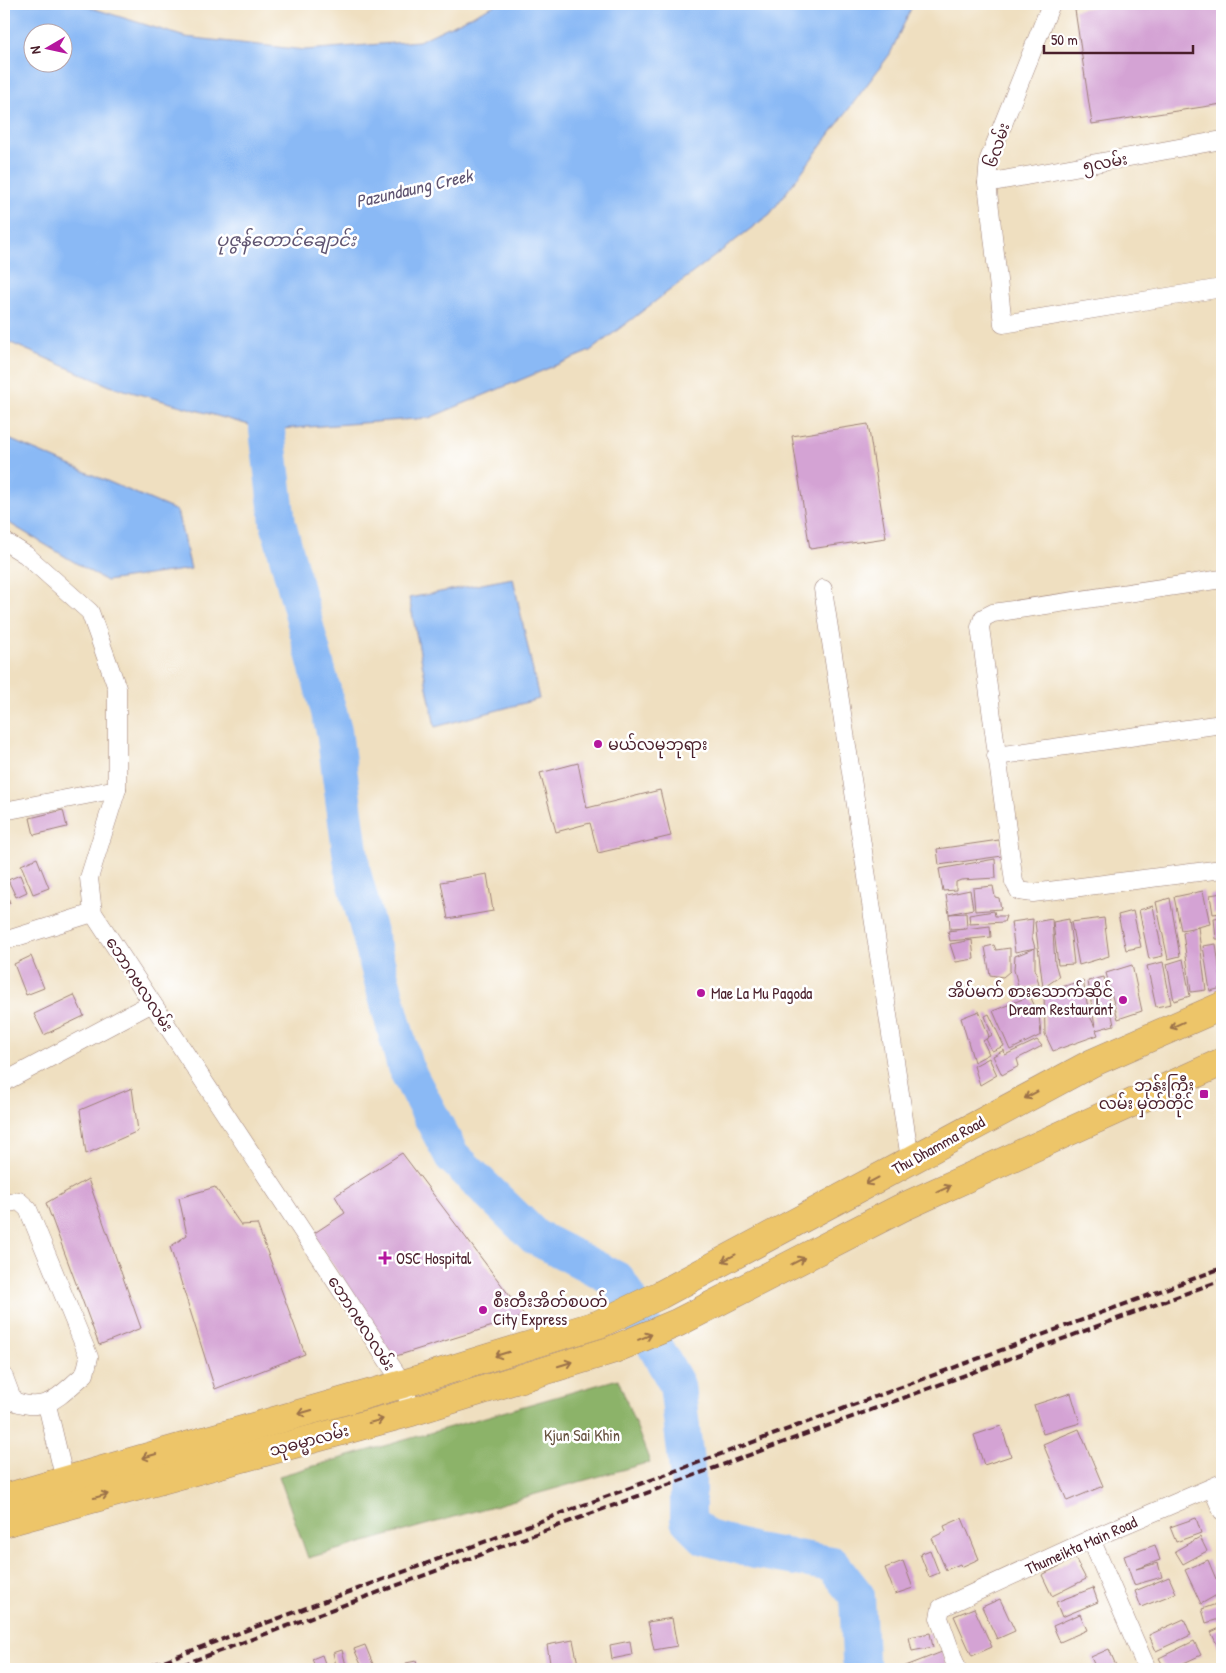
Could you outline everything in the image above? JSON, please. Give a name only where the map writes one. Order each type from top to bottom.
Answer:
[{"type":"main road","name":"Thu Dhamma Road","points":[[599,1324],[660,1295],[910,1159],[1092,1063],[1222,1006]]},
{"type":"main road","name":"သုဓမ္မာလမ်း","points":[[4,1498],[68,1492],[234,1460],[412,1412],[612,1350],[677,1323],[901,1208],[1222,1062]]},
{"type":"main road","name":"သုဓမ္မာလမ်း","points":[[4,1523],[68,1492],[227,1434],[403,1384],[599,1324]]},
{"type":"main road","points":[[528,1346],[538,1373]]},
{"type":"main road","points":[[227,1434],[234,1460]]},
{"type":"street","name":"၆လမ်း","points":[[1051,4],[989,159],[987,183],[1003,324],[1222,288]]},
{"type":"street","name":"၅လမ်း","points":[[987,183],[1222,140]]},
{"type":"street","name":"ဘောဂဗလလမ်း","points":[[4,541],[26,555],[90,612],[117,688],[117,789],[88,878],[93,913],[403,1384],[412,1412]]},
{"type":"street","points":[[1222,578],[993,613],[983,618],[980,627],[1014,882],[1019,890],[1033,892],[1222,869]]},
{"type":"street","points":[[823,589],[910,1159]]},
{"type":"street","points":[[996,756],[1222,724]]},
{"type":"street","points":[[4,811],[117,789]]},
{"type":"street","points":[[4,941],[93,913]]},
{"type":"street","points":[[4,1082],[152,1004]]},
{"type":"street","points":[[4,1204],[19,1202],[28,1209],[88,1357],[85,1374],[47,1405],[30,1407],[13,1401],[4,1377]]},
{"type":"street","points":[[47,1405],[68,1492]]},
{"type":"street","points":[[1217,1486],[1222,1511]]},
{"type":"street","name":"Thumeikta Main Road","points":[[956,1665],[939,1618],[941,1608],[1091,1539],[1217,1486]]},
{"type":"street","points":[[1091,1539],[1147,1669]]},
{"type":"green space","name":"Kjun Sai Khin","points":[[618,1379],[650,1462],[308,1558],[279,1476]]},
{"type":"water","name":"ပုဇွန်တောင်ချောင်း","points":[[4,4],[79,4],[185,37],[305,50],[419,41],[497,4],[913,4],[890,54],[770,214],[590,351],[429,418],[267,430],[110,386],[4,340]]},
{"type":"water","points":[[4,437],[177,511],[191,569],[106,581],[4,520]]},
{"type":"water","points":[[513,578],[539,699],[435,727],[409,598]]},
{"type":"building","points":[[1110,4],[1222,4],[1222,104],[1092,124],[1075,10]]},
{"type":"building","points":[[868,424],[886,538],[810,549],[792,436]]},
{"type":"building","points":[[578,763],[587,808],[660,790],[671,836],[598,853],[590,823],[556,832],[540,773]]},
{"type":"building","points":[[63,810],[67,827],[34,835],[30,818]]},
{"type":"building","points":[[999,840],[1002,856],[939,865],[937,849]]},
{"type":"building","points":[[37,858],[49,888],[33,894],[21,865]]},
{"type":"building","points":[[995,859],[996,878],[961,880],[956,882],[956,890],[943,891],[939,869]]},
{"type":"building","points":[[487,874],[493,911],[448,919],[441,882]]},
{"type":"building","points":[[20,875],[27,892],[16,897],[8,880]]},
{"type":"building","points":[[4,884],[10,903],[4,905]]},
{"type":"building","points":[[993,886],[995,897],[999,898],[1001,909],[975,911],[973,888]]},
{"type":"building","points":[[970,890],[973,909],[949,914],[946,895]]},
{"type":"building","points":[[1203,891],[1210,924],[1181,930],[1174,897]]},
{"type":"building","points":[[1222,893],[1222,913],[1213,914],[1210,895]]},
{"type":"building","points":[[1170,898],[1180,956],[1168,959],[1156,902]]},
{"type":"building","points":[[1153,906],[1163,956],[1149,959],[1139,910]]},
{"type":"building","points":[[994,911],[995,916],[1006,916],[1004,922],[970,924],[969,915]]},
{"type":"building","points":[[1133,911],[1141,947],[1126,950],[1118,915]]},
{"type":"building","points":[[966,913],[967,928],[950,929],[949,914]]},
{"type":"building","points":[[1222,917],[1222,939],[1216,939],[1214,918]]},
{"type":"building","points":[[1104,918],[1109,956],[1079,965],[1071,922]]},
{"type":"building","points":[[1033,919],[1032,937],[1035,948],[1015,952],[1011,922]]},
{"type":"building","points":[[1052,919],[1055,963],[1059,977],[1043,988],[1035,922]]},
{"type":"building","points":[[1069,919],[1074,964],[1058,965],[1053,922]]},
{"type":"building","points":[[990,926],[991,937],[950,941],[948,931]]},
{"type":"building","points":[[1198,927],[1206,990],[1191,992],[1183,933]]},
{"type":"building","points":[[972,940],[974,959],[956,962],[950,944]]},
{"type":"building","points":[[1216,944],[1222,988],[1210,991],[1203,946]]},
{"type":"building","points":[[994,945],[996,950],[1010,948],[1010,971],[1003,977],[990,975],[985,947]]},
{"type":"building","points":[[1035,948],[1035,969],[1039,985],[1019,989],[1014,970],[1015,956]]},
{"type":"building","points":[[31,956],[44,988],[26,995],[14,964]]},
{"type":"building","points":[[1183,959],[1190,996],[1174,1001],[1167,964]]},
{"type":"building","points":[[1163,962],[1171,1004],[1156,1007],[1147,966]]},
{"type":"building","points":[[1132,965],[1142,1011],[1118,1019],[1106,973]]},
{"type":"building","points":[[1104,977],[1114,1025],[1096,1030],[1098,1035],[1053,1051],[1045,1034],[1044,993],[1083,980],[1089,1014],[1095,1027],[1088,981]]},
{"type":"building","points":[[74,995],[84,1016],[44,1035],[34,1014]]},
{"type":"building","points":[[1030,996],[1039,1015],[1041,1035],[1010,1050],[993,1011]]},
{"type":"building","points":[[979,1011],[989,1036],[983,1041],[989,1054],[974,1062],[961,1018]]},
{"type":"building","points":[[989,1014],[1004,1046],[992,1051],[986,1039],[992,1035],[985,1016]]},
{"type":"building","points":[[1037,1040],[1042,1046],[1017,1059],[1019,1066],[1002,1075],[993,1056],[1004,1050],[1005,1055]]},
{"type":"building","points":[[989,1058],[997,1075],[980,1085],[974,1066]]},
{"type":"building","points":[[132,1088],[138,1131],[86,1154],[80,1110]]},
{"type":"building","points":[[402,1153],[525,1316],[393,1357],[313,1234],[345,1213],[335,1196]]},
{"type":"building","points":[[88,1179],[141,1328],[99,1345],[46,1203]]},
{"type":"building","points":[[215,1187],[241,1225],[257,1224],[305,1354],[215,1389],[170,1247],[187,1235],[179,1198]]},
{"type":"building","points":[[1071,1393],[1080,1423],[1043,1434],[1034,1405]]},
{"type":"building","points":[[1001,1426],[1011,1456],[984,1465],[974,1435]]},
{"type":"building","points":[[1079,1429],[1103,1486],[1067,1501],[1043,1444]]},
{"type":"building","points":[[962,1518],[979,1559],[961,1567],[960,1564],[946,1570],[932,1538],[946,1531],[944,1526]]},
{"type":"building","points":[[1196,1518],[1201,1533],[1176,1542],[1170,1527]]},
{"type":"building","points":[[1200,1537],[1207,1551],[1183,1564],[1175,1551]]},
{"type":"building","points":[[1155,1545],[1160,1560],[1136,1569],[1158,1563],[1162,1577],[1134,1585],[1124,1556]]},
{"type":"building","points":[[930,1550],[939,1573],[929,1577],[920,1554]]},
{"type":"building","points":[[1075,1558],[1086,1579],[1052,1596],[1042,1575]]},
{"type":"building","points":[[1208,1560],[1216,1579],[1222,1576],[1222,1592],[1201,1604],[1185,1570]]},
{"type":"building","points":[[903,1561],[913,1588],[895,1594],[885,1568]]},
{"type":"building","points":[[1169,1577],[1176,1593],[1141,1607],[1135,1591]]},
{"type":"building","points":[[1093,1588],[1098,1602],[1062,1617],[1056,1602]]},
{"type":"building","points":[[1000,1599],[1015,1631],[997,1639],[982,1607]]},
{"type":"building","points":[[1222,1602],[1222,1618],[1206,1623],[1202,1609]]},
{"type":"building","points":[[974,1608],[992,1647],[972,1656],[954,1616]]},
{"type":"building","points":[[1080,1614],[1087,1630],[1060,1642],[1053,1626]]},
{"type":"building","points":[[672,1618],[677,1646],[654,1650],[648,1622]]},
{"type":"building","points":[[1184,1619],[1191,1635],[1156,1651],[1149,1635]]},
{"type":"building","points":[[1222,1627],[1222,1648],[1219,1649],[1211,1632]]},
{"type":"building","points":[[930,1633],[933,1647],[912,1651],[909,1637]]},
{"type":"building","points":[[573,1640],[579,1669],[551,1669],[547,1645]]},
{"type":"building","points":[[630,1641],[632,1655],[612,1659],[610,1645]]},
{"type":"building","points":[[1194,1641],[1201,1655],[1171,1669],[1165,1669],[1159,1658]]},
{"type":"building","points":[[365,1645],[375,1669],[363,1669],[354,1649]]},
{"type":"building","points":[[1109,1649],[1117,1668],[1096,1669],[1091,1657]]},
{"type":"building","points":[[342,1650],[347,1669],[337,1669],[333,1653]]},
{"type":"building","points":[[942,1652],[948,1668],[898,1669]]},
{"type":"building","points":[[322,1655],[327,1669],[316,1669],[312,1659]]},
{"type":"building","points":[[416,1661],[418,1669],[407,1669],[406,1663]]},
{"type":"waterway","points":[[267,380],[267,430],[278,523],[334,731],[353,873],[405,1067],[452,1156],[535,1237],[618,1280],[677,1385],[688,1478],[688,1520],[705,1537],[755,1551],[832,1564],[857,1596],[860,1659],[864,1669]]},
{"type":"railway","points":[[142,1669],[1222,1268]]},
{"type":"railway","points":[[171,1669],[1222,1280]]},
{"type":"place","name":"မယ်လမုဘုရား","points":[[598,744]]},
{"type":"place","name":"Mae La Mu Pagoda","points":[[701,993]]},
{"type":"place","name":"အိပ်မက် စားသောက်ဆိုင် Dream Restaurant","points":[[1123,1000]]},
{"type":"place","name":"ဘုန်းကြီး လမ်း မှတ်တိုင်","points":[[1204,1094]]},
{"type":"place","name":"OSC Hospital","points":[[385,1258]]},
{"type":"place","name":"စီးတီးအိတ်စပတ် City Express","points":[[483,1310]]},
{"type":"water label","name":"Pazundaung Creek","points":[[414,188]]}]
